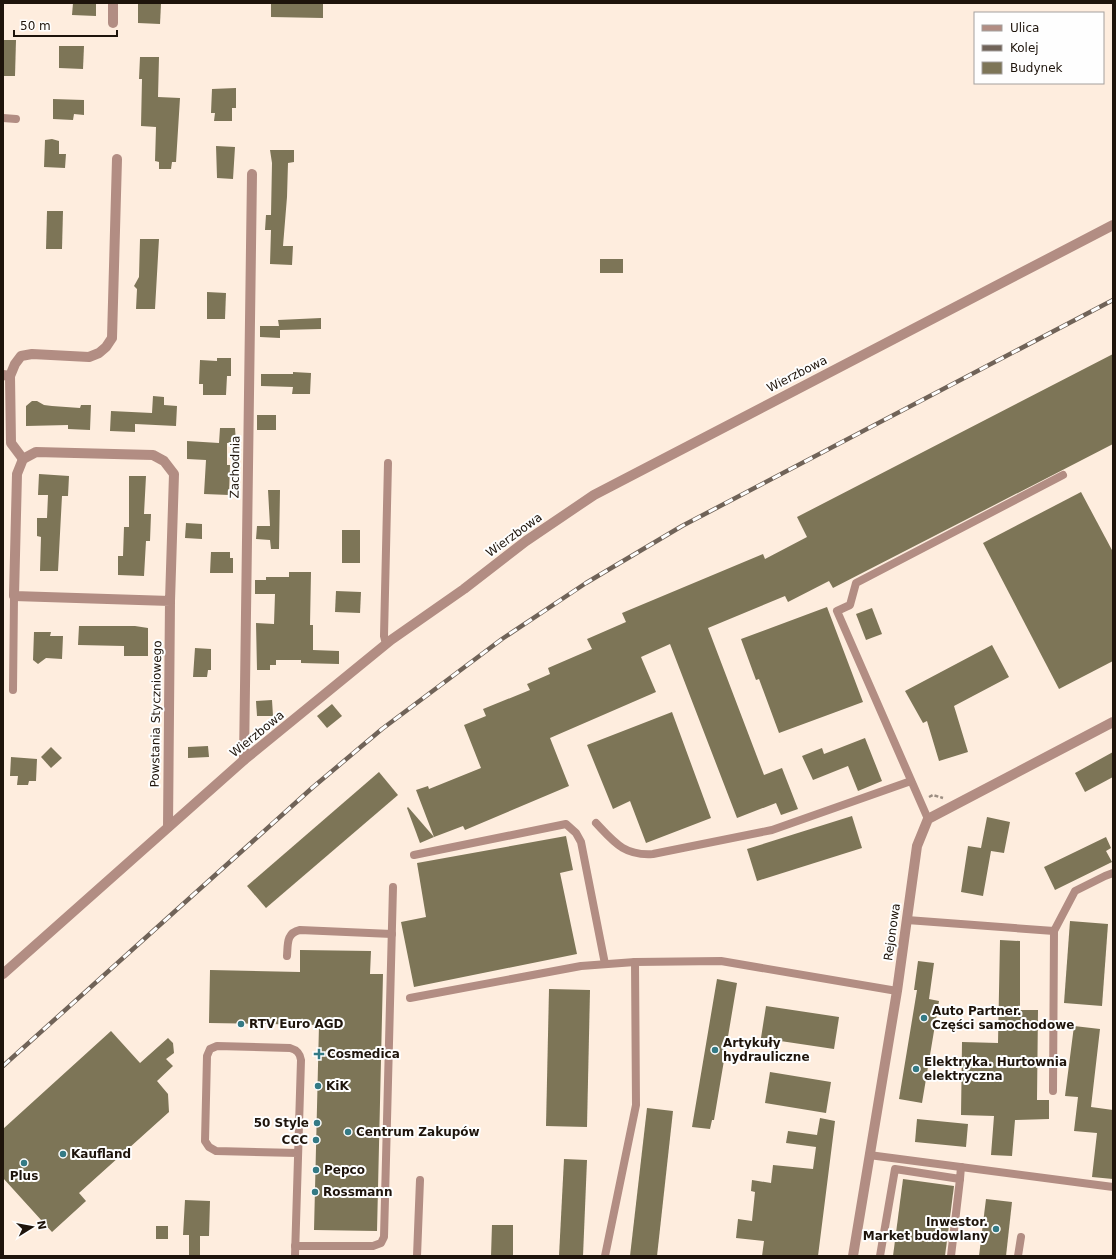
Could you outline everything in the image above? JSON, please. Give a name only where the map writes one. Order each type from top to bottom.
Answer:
[{"type":"street","points":[[113,3],[113,23]]},
{"type":"street","points":[[117,159],[112,338],[106,347],[99,353],[89,357],[32,354],[21,356],[7,376],[10,443],[23,459],[17,474],[14,596],[170,601]]},
{"type":"street","name":"Zachodnia","points":[[244,760],[252,174]]},
{"type":"street","name":"Wierzbowa","points":[[3,974],[244,760],[386,644],[464,589],[526,541],[594,495],[1113,225]]},
{"type":"street","name":"Powstania Styczniowego","points":[[23,459],[36,452],[153,455],[164,461],[174,474],[170,601],[168,827]]},
{"type":"street","points":[[928,819],[1113,722]]},
{"type":"street","name":"Rejonowa","points":[[853,1256],[897,991],[917,846],[928,819]]},
{"type":"lane","points":[[3,118],[16,119]]},
{"type":"lane","points":[[386,644],[384,636],[388,463]]},
{"type":"lane","points":[[928,819],[837,611],[850,605],[856,583],[1063,475]]},
{"type":"lane","points":[[12,690],[14,596]]},
{"type":"lane","points":[[596,823],[618,847],[638,855],[652,854],[772,830],[912,781]]},
{"type":"lane","points":[[414,855],[566,824],[576,833],[581,842],[605,964]]},
{"type":"lane","points":[[1053,1091],[1054,931],[1075,891],[1105,876],[1113,874]]},
{"type":"lane","points":[[295,1246],[374,1246],[381,1244],[384,1238],[393,887]]},
{"type":"lane","points":[[907,920],[1054,931]]},
{"type":"lane","points":[[287,956],[289,936],[293,932],[300,930],[392,934]]},
{"type":"lane","points":[[410,998],[581,966],[634,962],[721,961],[897,991]]},
{"type":"lane","points":[[605,1256],[636,1105],[634,962]]},
{"type":"lane","points":[[295,1256],[301,1060],[299,1054],[290,1048],[217,1046],[210,1049],[206,1056],[205,1141],[209,1148],[216,1151],[298,1153]]},
{"type":"lane","points":[[869,1155],[1113,1187]]},
{"type":"lane","points":[[951,1256],[961,1167]]},
{"type":"lane","points":[[880,1256],[895,1169],[960,1179]]},
{"type":"lane","points":[[417,1256],[420,1180]]},
{"type":"lane","points":[[1018,1256],[1021,1237]]},
{"type":"building","points":[[73,3],[96,3],[96,16],[72,15]]},
{"type":"building","points":[[138,3],[161,4],[160,24],[138,23]]},
{"type":"building","points":[[271,3],[323,3],[323,18],[271,17]]},
{"type":"building","points":[[3,40],[16,40],[15,76],[3,76]]},
{"type":"building","points":[[59,46],[84,46],[83,69],[59,68]]},
{"type":"building","points":[[140,57],[159,57],[158,97],[180,98],[176,162],[172,162],[171,169],[159,169],[159,162],[155,161],[156,127],[141,126],[142,79],[139,79]]},
{"type":"building","points":[[236,88],[236,108],[232,108],[232,121],[214,121],[215,113],[211,113],[212,89]]},
{"type":"building","points":[[53,99],[84,100],[84,115],[74,114],[73,120],[53,119]]},
{"type":"building","points":[[52,139],[59,141],[59,154],[66,154],[65,168],[44,167],[45,140]]},
{"type":"building","points":[[216,146],[235,147],[233,179],[217,178]]},
{"type":"building","points":[[270,150],[294,150],[294,162],[288,163],[283,246],[293,246],[292,265],[270,264],[271,230],[265,230],[266,215],[271,215],[272,163]]},
{"type":"building","points":[[47,211],[63,211],[62,249],[46,249]]},
{"type":"building","points":[[140,239],[159,239],[155,309],[136,309],[137,289],[134,286],[139,277]]},
{"type":"building","points":[[600,259],[623,259],[623,273],[600,273]]},
{"type":"building","points":[[207,292],[226,293],[225,319],[207,319]]},
{"type":"building","points":[[321,318],[321,329],[280,330],[280,338],[260,337],[260,326],[279,326],[278,320]]},
{"type":"building","points":[[1113,354],[1113,444],[833,588],[829,581],[788,602],[785,596],[708,628],[764,775],[782,768],[798,809],[781,815],[776,803],[737,818],[670,644],[641,657],[656,692],[550,738],[569,786],[465,830],[463,826],[434,837],[416,790],[428,786],[429,789],[481,768],[464,725],[486,716],[483,709],[530,690],[527,684],[550,674],[548,668],[592,649],[587,639],[626,622],[622,613],[763,554],[765,559],[807,537],[797,517]]},
{"type":"building","points":[[217,358],[231,358],[231,376],[227,376],[226,395],[203,395],[203,384],[199,384],[200,360],[217,361]]},
{"type":"building","points":[[293,372],[311,373],[310,394],[292,394],[293,387],[261,386],[261,374],[293,374]]},
{"type":"building","points":[[153,396],[164,397],[164,405],[177,406],[176,426],[135,424],[135,432],[110,431],[111,411],[152,413]]},
{"type":"building","points":[[32,401],[37,401],[44,405],[80,408],[81,405],[91,405],[90,430],[68,429],[68,425],[26,426],[26,406]]},
{"type":"building","points":[[257,415],[276,415],[276,430],[257,430]]},
{"type":"building","points":[[220,428],[235,428],[236,443],[227,443],[227,465],[230,465],[229,495],[204,494],[206,460],[187,459],[187,441],[219,443]]},
{"type":"building","points":[[39,474],[69,476],[68,496],[62,496],[58,571],[40,571],[41,537],[37,536],[37,518],[47,518],[48,495],[38,495]]},
{"type":"building","points":[[129,476],[146,476],[144,514],[151,514],[150,541],[146,541],[144,576],[118,575],[118,556],[123,556],[124,527],[129,527]]},
{"type":"building","points":[[268,490],[280,490],[279,549],[271,549],[270,540],[256,539],[257,526],[270,526]]},
{"type":"building","points":[[1081,492],[1113,552],[1113,661],[1059,689],[983,543]]},
{"type":"building","points":[[186,523],[202,524],[202,539],[185,538]]},
{"type":"building","points":[[342,530],[360,530],[360,563],[342,563]]},
{"type":"building","points":[[211,552],[230,552],[230,558],[233,558],[233,573],[210,573]]},
{"type":"building","points":[[289,572],[311,572],[310,625],[313,625],[313,650],[339,651],[339,664],[301,663],[301,660],[276,660],[276,665],[270,665],[270,670],[257,670],[256,623],[274,624],[275,594],[255,594],[255,580],[266,580],[266,577],[289,577]]},
{"type":"building","points":[[336,591],[361,592],[360,613],[335,612]]},
{"type":"building","points":[[827,607],[863,702],[779,733],[759,679],[756,680],[741,639]]},
{"type":"building","points":[[872,608],[882,634],[866,640],[856,614]]},
{"type":"building","points":[[79,626],[135,626],[148,628],[148,656],[124,656],[124,646],[78,645]]},
{"type":"building","points":[[34,632],[51,632],[50,636],[63,636],[62,659],[46,658],[38,664],[33,660]]},
{"type":"building","points":[[992,645],[1009,677],[954,706],[968,752],[939,761],[927,721],[923,723],[905,691]]},
{"type":"building","points":[[195,648],[211,649],[211,670],[208,670],[207,677],[193,677]]},
{"type":"building","points":[[272,700],[273,716],[257,716],[256,701]]},
{"type":"building","points":[[332,704],[342,716],[327,728],[317,716]]},
{"type":"building","points":[[672,712],[711,818],[646,843],[630,801],[613,809],[587,745]]},
{"type":"building","points":[[865,738],[882,781],[858,791],[848,766],[813,780],[802,756],[822,748],[824,754]]},
{"type":"building","points":[[208,746],[209,757],[188,758],[188,747]]},
{"type":"building","points":[[51,747],[62,758],[51,768],[41,757]]},
{"type":"building","points":[[1113,752],[1113,777],[1085,792],[1075,773]]},
{"type":"building","points":[[11,757],[37,759],[36,781],[29,781],[28,785],[17,785],[18,776],[10,776]]},
{"type":"building","points":[[379,772],[398,795],[266,908],[247,886]]},
{"type":"building","points":[[408,807],[434,837],[420,843],[407,808]]},
{"type":"building","points":[[852,816],[862,848],[757,881],[747,849]]},
{"type":"building","points":[[987,817],[1010,822],[1004,853],[991,851],[983,896],[961,892],[968,846],[981,848]]},
{"type":"building","points":[[566,836],[573,870],[560,873],[577,954],[414,987],[401,922],[426,917],[417,863]]},
{"type":"building","points":[[1106,837],[1111,848],[1106,851],[1112,862],[1055,890],[1044,867]]},
{"type":"building","points":[[1070,921],[1108,924],[1102,1006],[1064,1003]]},
{"type":"building","points":[[1000,940],[1020,941],[1020,1010],[1038,1010],[1037,1100],[1049,1100],[1049,1119],[1015,1120],[1012,1156],[991,1155],[994,1116],[961,1115],[962,1042],[998,1043]]},
{"type":"building","points":[[300,950],[371,951],[370,974],[383,974],[377,1231],[314,1230],[319,1025],[209,1023],[210,970],[300,972]]},
{"type":"building","points":[[918,961],[934,963],[929,999],[939,1001],[922,1103],[899,1099],[917,990],[914,990]]},
{"type":"building","name":"Artykuły hydrauliczne","points":[[717,979],[737,983],[714,1120],[712,1120],[710,1129],[692,1127]]},
{"type":"building","points":[[549,989],[590,990],[587,1127],[546,1126]]},
{"type":"building","points":[[766,1006],[839,1017],[834,1049],[761,1038]]},
{"type":"building","points":[[1074,1026],[1100,1029],[1091,1107],[1113,1110],[1113,1179],[1092,1177],[1097,1133],[1074,1131],[1078,1097],[1065,1096]]},
{"type":"building","name":"Kaufland","points":[[111,1031],[140,1063],[168,1038],[173,1043],[174,1053],[166,1059],[173,1066],[157,1081],[168,1094],[169,1112],[79,1193],[86,1201],[52,1232],[3,1178],[3,1129]]},
{"type":"building","points":[[770,1072],[831,1082],[826,1113],[765,1103]]},
{"type":"building","points":[[647,1108],[673,1111],[657,1256],[630,1256]]},
{"type":"building","points":[[820,1118],[835,1121],[818,1256],[762,1256],[764,1241],[736,1238],[738,1219],[752,1221],[755,1192],[751,1191],[752,1180],[771,1183],[773,1165],[813,1169],[816,1147],[786,1143],[788,1131],[817,1135]]},
{"type":"building","points":[[917,1119],[968,1124],[966,1147],[915,1142]]},
{"type":"building","points":[[564,1159],[587,1160],[583,1256],[559,1256]]},
{"type":"building","points":[[903,1179],[954,1186],[945,1256],[893,1256]]},
{"type":"building","name":"Inwestor. Market budowlany","points":[[986,1199],[1012,1202],[1006,1256],[979,1256]]},
{"type":"building","points":[[185,1200],[210,1201],[209,1236],[200,1236],[200,1256],[189,1256],[189,1235],[183,1235]]},
{"type":"building","points":[[492,1225],[513,1225],[513,1256],[491,1256]]},
{"type":"building","points":[[156,1226],[168,1226],[168,1239],[156,1239]]},
{"type":"railway","points":[[3,1066],[312,788],[382,729],[502,639],[586,583],[682,526],[1113,300]]},
{"type":"place","name":"Auto Partner. Części samochodowe","points":[[924,1018]]},
{"type":"place","name":"RTV Euro AGD","points":[[241,1024]]},
{"type":"place","name":"Artykuły hydrauliczne","points":[[715,1050]]},
{"type":"place","name":"Cosmedica","points":[[319,1054]]},
{"type":"place","name":"Elektryka. Hurtownia elektryczna","points":[[916,1069]]},
{"type":"place","name":"KiK","points":[[318,1086]]},
{"type":"place","name":"50 Style","points":[[317,1123]]},
{"type":"place","name":"Centrum Zakupów","points":[[348,1132]]},
{"type":"place","name":"CCC","points":[[316,1140]]},
{"type":"place","name":"Kaufland","points":[[63,1154]]},
{"type":"place","name":"Plus","points":[[24,1163]]},
{"type":"place","name":"Pepco","points":[[316,1170]]},
{"type":"place","name":"Rossmann","points":[[315,1192]]},
{"type":"place","name":"Inwestor. Market budowlany","points":[[996,1229]]}]
